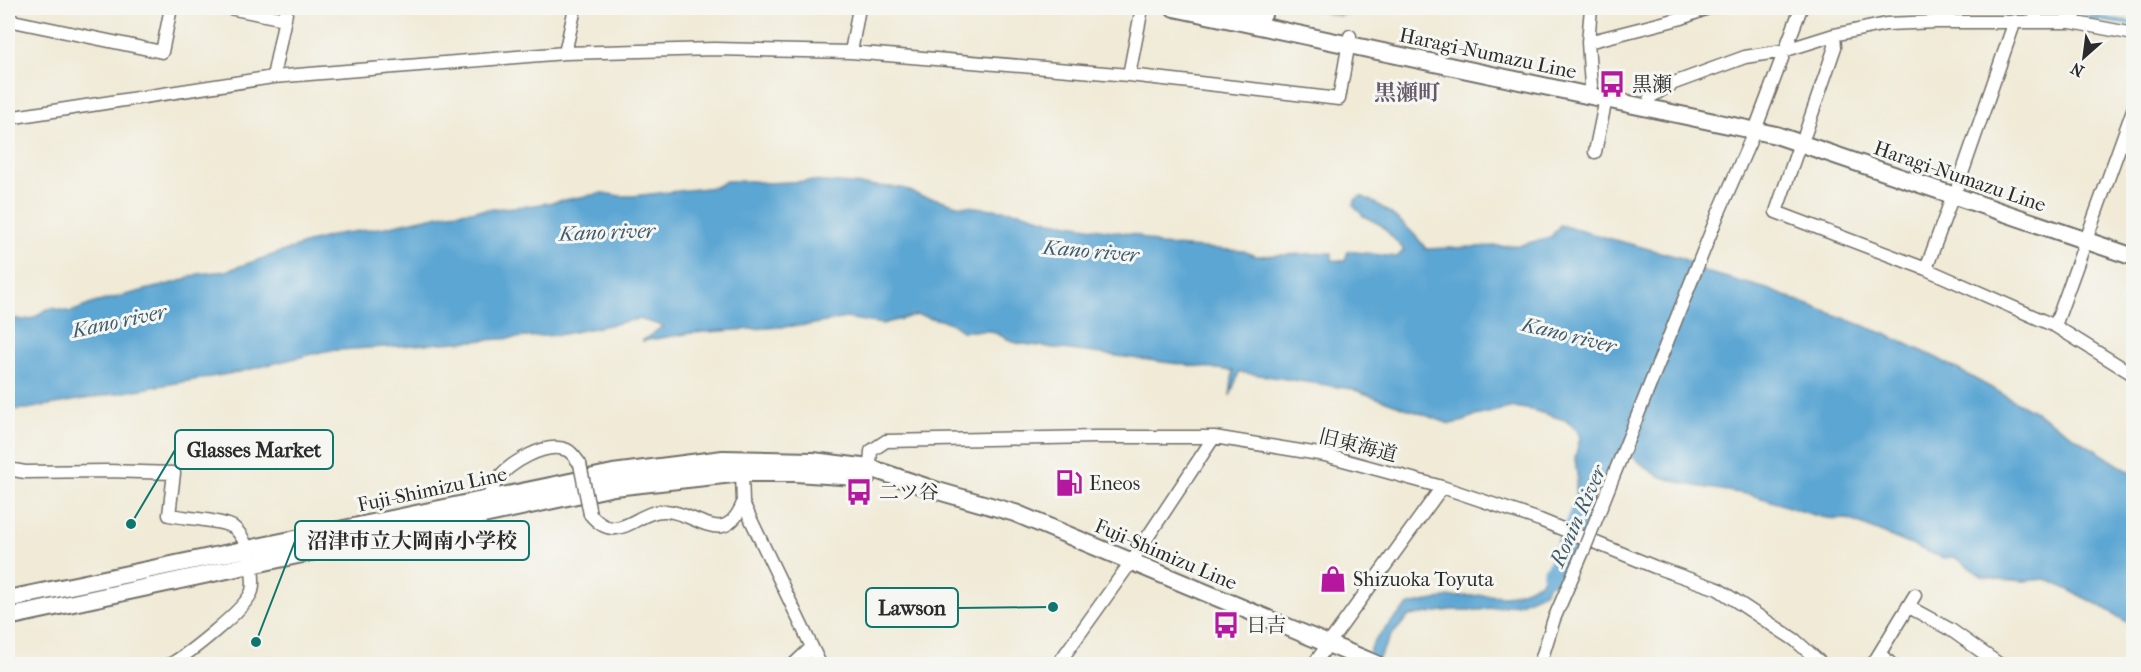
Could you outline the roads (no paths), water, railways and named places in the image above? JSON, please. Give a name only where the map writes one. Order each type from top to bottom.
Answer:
[{"type":"main road","name":"Haragi-Numazu Line","points":[[1174,8],[1350,41],[1757,125]]},
{"type":"main road","points":[[1229,8],[1350,41],[1591,86],[1607,94],[1650,97],[1757,125],[2088,236],[2133,247]]},
{"type":"main road","points":[[2088,236],[2133,257]]},
{"type":"main road","name":"Fuji-Shimizu Line","points":[[8,599],[613,473],[723,459],[813,461],[869,473],[1015,513],[1328,646],[1376,664]]},
{"type":"main road","name":"Fuji-Shimizu Line","points":[[8,617],[614,487],[742,473],[869,473]]},
{"type":"street","points":[[9,8],[8,18],[162,52],[171,8]]},
{"type":"street","points":[[229,8],[286,13],[273,77]]},
{"type":"street","points":[[445,8],[458,10],[459,8]]},
{"type":"street","points":[[565,53],[575,8]]},
{"type":"street","points":[[851,52],[859,8]]},
{"type":"street","points":[[1129,75],[1142,8]]},
{"type":"street","points":[[1591,8],[1588,42],[1591,86]]},
{"type":"street","points":[[1588,42],[1682,18],[1708,8]]},
{"type":"street","points":[[1540,664],[1554,620],[1719,212],[1757,125],[1801,8]]},
{"type":"street","points":[[2035,22],[2037,8]]},
{"type":"street","points":[[2071,22],[2079,8]]},
{"type":"street","points":[[1926,269],[2015,21]]},
{"type":"street","points":[[1650,97],[1674,83],[1745,57],[1783,51],[1834,35],[1886,24],[2071,22],[2133,34]]},
{"type":"street","points":[[1834,35],[1835,47],[1776,212],[1926,269],[2055,326],[2133,375]]},
{"type":"street","points":[[8,118],[273,77],[565,53],[714,49],[851,52],[1129,75],[1339,99],[1350,41]]},
{"type":"street","points":[[1595,152],[1607,94]]},
{"type":"street","points":[[2055,326],[2133,107]]},
{"type":"street","points":[[1058,664],[1131,562],[1214,437]]},
{"type":"street","name":"旧東海道","points":[[869,473],[871,451],[886,441],[1214,437],[1325,455],[1442,487],[1540,520],[1655,567],[1718,589],[1795,640],[1822,664]]},
{"type":"street","points":[[489,498],[496,481],[524,458],[543,449],[565,449],[580,464],[590,513],[594,519],[612,528],[629,526],[653,513],[665,511],[715,527],[729,524],[738,515],[743,503]]},
{"type":"street","points":[[8,469],[26,472],[174,473],[170,515],[227,524],[238,531],[252,566],[253,582],[249,597],[193,651],[171,664]]},
{"type":"street","points":[[742,473],[743,503],[820,664]]},
{"type":"street","points":[[1314,664],[1442,487]]},
{"type":"street","points":[[1873,664],[1912,601],[1999,664]]},
{"type":"street","points":[[794,664],[812,647]]},
{"type":"street","points":[[1880,653],[1891,664]]},
{"type":"water","name":"Kano river","points":[[726,181],[767,183],[811,181],[903,188],[921,196],[957,205],[1020,212],[1051,221],[1137,235],[1160,245],[1244,251],[1255,256],[1332,253],[1332,260],[1345,261],[1348,251],[1397,257],[1404,250],[1381,225],[1363,216],[1353,205],[1361,196],[1397,218],[1426,249],[1521,245],[1551,237],[1560,225],[1682,258],[1706,272],[1767,289],[1885,334],[1935,357],[2037,413],[2133,474],[2133,626],[2101,606],[2046,579],[2024,581],[1982,576],[1954,557],[1943,558],[1848,519],[1825,517],[1755,496],[1672,480],[1654,473],[1623,453],[1613,453],[1604,458],[1588,480],[1589,485],[1583,498],[1575,498],[1577,475],[1575,458],[1580,438],[1577,430],[1565,420],[1532,410],[1514,407],[1450,424],[1352,389],[1239,372],[1230,396],[1233,371],[1016,343],[991,331],[962,331],[949,322],[917,315],[882,324],[846,318],[809,325],[692,333],[642,341],[663,326],[639,319],[558,335],[325,351],[239,372],[27,409],[8,410],[8,317],[23,320],[34,318],[52,308],[71,312],[94,303],[177,282],[198,274],[226,271],[338,234],[386,227],[449,213],[536,205],[603,193],[633,196],[715,187]]},
{"type":"water","points":[[1559,545],[1567,546],[1544,592],[1520,603],[1480,610],[1451,610],[1409,616],[1391,636],[1379,657],[1365,664],[1374,641],[1409,605],[1450,597],[1506,596],[1527,589],[1541,582]]},
{"type":"waterway","points":[[2088,17],[2134,24]]},
{"type":"waterway","name":"Ronin River","points":[[1553,574],[1613,436]]},
{"type":"place","name":"黒瀬","points":[[1612,84]]},
{"type":"place","name":"Eneos","points":[[1069,483]]},
{"type":"place","name":"二ツ谷","points":[[859,492]]},
{"type":"place","name":"Glasses Market","points":[[131,524]]},
{"type":"place","name":"Shizuoka Toyuta","points":[[1333,579]]},
{"type":"place","name":"Lawson","points":[[1053,607]]},
{"type":"place","name":"日吉","points":[[1226,625]]},
{"type":"place","name":"沼津市立大岡南小学校","points":[[256,642]]},
{"type":"district","name":"黒瀬町","points":[[1407,92]]}]
